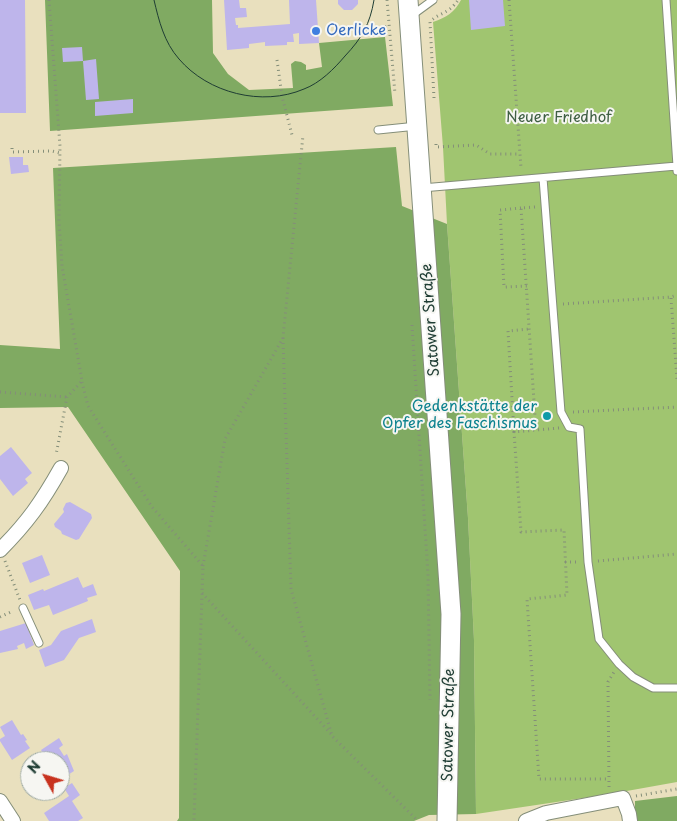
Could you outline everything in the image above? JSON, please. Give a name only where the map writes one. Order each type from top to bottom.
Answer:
[{"type":"main road","name":"Satower Straße","points":[[408,9],[451,614],[447,821]]},
{"type":"street","points":[[0,550],[25,524],[43,499],[60,468]]},
{"type":"street","points":[[526,821],[546,813],[622,798],[630,821]]},
{"type":"street","points":[[0,801],[13,821]]},
{"type":"lane","points":[[408,9],[433,0]]},
{"type":"lane","points":[[666,0],[677,171]]},
{"type":"lane","points":[[378,130],[417,126]]},
{"type":"lane","points":[[422,188],[676,166]]},
{"type":"lane","points":[[543,178],[561,412],[569,427],[580,429],[588,562],[599,639],[619,664],[633,677],[653,688],[677,688]]},
{"type":"lane","points":[[23,608],[39,643]]},
{"type":"path","points":[[49,0],[60,153],[59,221],[62,266],[88,406],[152,508],[203,566]]},
{"type":"path","points":[[387,0],[396,100]]},
{"type":"path","points":[[434,100],[430,22],[449,11],[458,0]]},
{"type":"path","points":[[436,137],[436,147],[476,145],[490,154],[520,154],[509,0]]},
{"type":"path","points":[[361,28],[366,30],[389,26]]},
{"type":"path","points":[[277,60],[282,96],[292,136]]},
{"type":"path","points":[[303,135],[283,338],[290,589],[332,736]]},
{"type":"path","points":[[12,148],[12,152],[52,151],[60,153]]},
{"type":"path","points":[[526,286],[504,287],[500,210],[546,205]]},
{"type":"path","points":[[521,208],[536,431]]},
{"type":"path","points":[[553,304],[671,298],[677,295]]},
{"type":"path","points":[[671,298],[677,379]]},
{"type":"path","points":[[411,320],[428,575],[430,703]]},
{"type":"path","points":[[529,329],[508,330],[521,532],[564,530],[567,595],[526,600],[539,779],[608,779]]},
{"type":"path","points":[[194,821],[203,566],[225,439],[283,338]]},
{"type":"path","points":[[60,468],[56,456],[67,397],[82,381]]},
{"type":"path","points":[[0,392],[67,397]]},
{"type":"path","points":[[561,412],[677,407]]},
{"type":"path","points":[[514,432],[569,427]]},
{"type":"path","points":[[0,550],[23,608],[0,616]]},
{"type":"path","points":[[565,562],[588,562],[677,554]]},
{"type":"path","points":[[202,593],[332,736],[418,821]]},
{"type":"path","points":[[619,664],[608,682],[608,779],[622,798],[677,789]]},
{"type":"green space","points":[[45,0],[212,0],[213,53],[228,74],[249,90],[293,88],[291,64],[295,61],[306,65],[306,70],[322,67],[319,43],[385,37],[393,106],[50,131]]},
{"type":"green space","name":"Neuer Friedhof","points":[[461,0],[677,0],[677,782],[476,814],[474,640],[468,518],[433,22],[450,14]]},
{"type":"green space","points":[[396,147],[402,206],[447,224],[468,518],[474,640],[476,814],[429,815],[414,821],[177,821],[179,818],[180,571],[68,407],[0,408],[0,345],[60,349],[53,168]]},
{"type":"green space","points":[[677,796],[677,821],[635,821],[635,801]]},
{"type":"building","points":[[0,0],[25,0],[26,113],[0,113]]},
{"type":"building","points":[[224,0],[239,0],[240,8],[246,8],[247,17],[235,18],[238,28],[290,24],[289,0],[316,0],[319,43],[299,44],[299,33],[293,34],[294,42],[287,42],[287,45],[265,46],[265,42],[249,44],[249,48],[227,50]]},
{"type":"building","points":[[338,0],[358,0],[358,4],[352,10],[344,10],[338,4]]},
{"type":"building","points":[[469,0],[503,0],[505,26],[471,30]]},
{"type":"building","points":[[82,47],[83,61],[63,62],[62,48]]},
{"type":"building","points":[[96,59],[99,99],[86,100],[83,61]]},
{"type":"building","points":[[133,99],[133,113],[95,116],[95,102]]},
{"type":"building","points":[[9,157],[23,157],[23,165],[28,165],[29,172],[11,174]]},
{"type":"building","points":[[11,447],[32,473],[25,479],[28,483],[13,496],[0,479],[0,456]]},
{"type":"building","points":[[70,502],[91,514],[92,518],[79,539],[76,540],[62,534],[54,524],[64,512],[63,509],[66,503]]},
{"type":"building","points":[[42,555],[50,575],[30,583],[22,563]]},
{"type":"building","points":[[78,577],[83,588],[93,584],[97,595],[87,598],[88,601],[53,615],[49,605],[34,610],[28,595],[43,589],[44,591]]},
{"type":"building","points":[[92,619],[96,632],[79,638],[64,660],[45,667],[39,650],[51,645],[61,631]]},
{"type":"building","points":[[26,623],[34,645],[26,649],[24,643],[17,646],[18,649],[0,653],[0,631]]},
{"type":"building","points":[[12,720],[21,735],[23,734],[27,740],[25,741],[30,748],[26,751],[20,751],[20,755],[12,760],[0,741],[5,736],[0,727]]},
{"type":"building","points":[[59,738],[63,745],[59,748],[61,751],[41,750]]},
{"type":"building","points":[[70,761],[74,771],[70,774]]},
{"type":"building","points":[[72,783],[80,795],[72,801],[83,818],[78,821],[49,821],[44,813],[62,801],[70,801],[70,784]]},
{"type":"tram line","points":[[154,0],[169,46],[191,71],[205,81],[237,94],[271,97],[304,89],[316,83],[331,71],[361,37],[368,24],[374,0]]},
{"type":"place","name":"Oerlicke","points":[[316,31]]},
{"type":"place","name":"Gedenkstätte der Opfer des Faschismus","points":[[547,416]]}]
